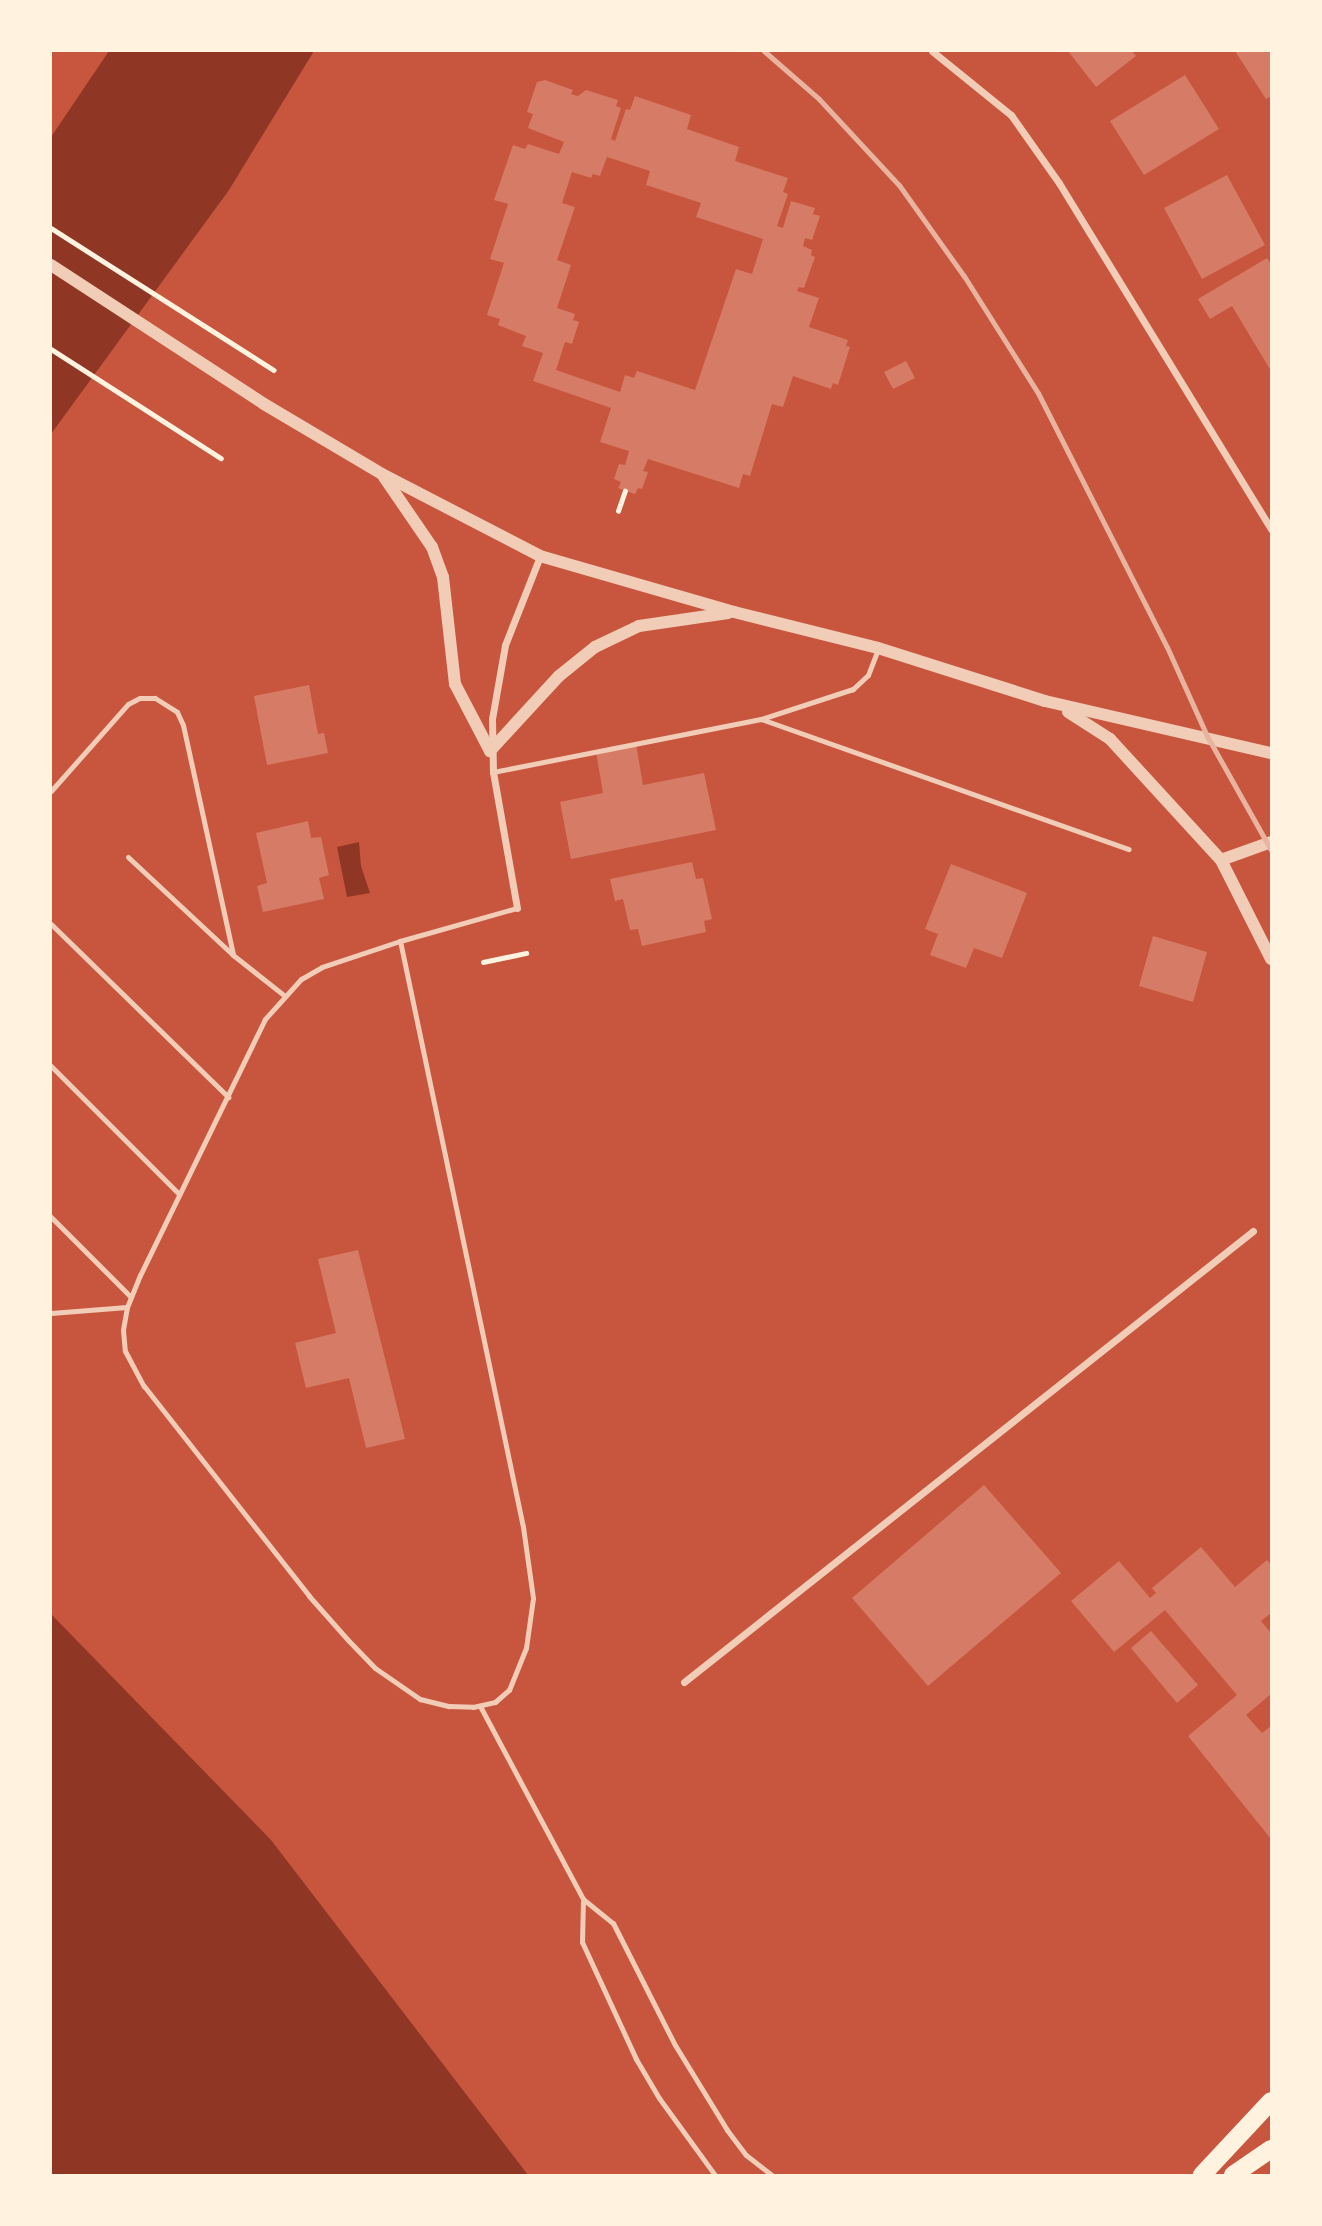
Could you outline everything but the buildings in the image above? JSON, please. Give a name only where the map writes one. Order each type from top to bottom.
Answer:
[{"type":"main road","points":[[1202,2175],[1271,2101]]},
{"type":"main road","points":[[1233,2175],[1271,2150]]},
{"type":"street","points":[[932,51],[1010,115],[1043,160],[1271,529]]},
{"type":"street","points":[[51,265],[264,404],[382,474],[540,556],[734,612],[878,648],[1045,701],[1271,753]]},
{"type":"street","points":[[382,474],[432,547],[443,577],[455,684],[490,751]]},
{"type":"street","points":[[517,908],[490,751],[496,683],[505,645],[540,556]]},
{"type":"street","points":[[490,751],[559,676],[595,647],[639,626],[734,612]]},
{"type":"street","points":[[1045,701],[1084,719],[1110,739],[1221,860],[1271,959]]},
{"type":"street","points":[[1221,860],[1271,842]]},
{"type":"street","points":[[684,1682],[1254,1231]]},
{"type":"lane","points":[[493,772],[761,719],[853,689],[868,675],[878,648]]},
{"type":"lane","points":[[51,791],[128,704],[140,698],[155,698],[177,712],[183,725],[233,955]]},
{"type":"lane","points":[[761,719],[1129,849]]},
{"type":"lane","points":[[128,857],[233,955],[285,996]]},
{"type":"lane","points":[[400,941],[523,1527],[533,1598],[532,1623],[520,1670],[509,1690],[495,1702],[480,1706],[449,1706],[420,1699],[395,1684],[366,1659],[317,1605],[133,1369],[125,1351],[123,1330],[131,1297],[179,1194],[265,1019],[285,996],[301,979],[323,967],[400,941],[517,908]]},
{"type":"lane","points":[[51,924],[228,1097]]},
{"type":"lane","points":[[51,1066],[179,1194]]},
{"type":"lane","points":[[51,1217],[131,1297]]},
{"type":"lane","points":[[51,1313],[127,1307]]},
{"type":"lane","points":[[480,1706],[583,1899],[613,1923],[675,2045],[727,2130],[746,2155],[772,2175]]},
{"type":"lane","points":[[583,1899],[582,1941],[636,2059],[659,2098],[715,2175]]},
{"type":"path","points":[[51,228],[274,370]]},
{"type":"path","points":[[51,349],[221,458]]},
{"type":"path","points":[[618,511],[625,491]]},
{"type":"path","points":[[483,962],[526,953]]},
{"type":"shaded area","points":[[109,51],[314,51],[229,190],[51,434],[51,137]]},
{"type":"shaded area","points":[[359,842],[361,866],[370,893],[347,897],[337,847]]},
{"type":"shaded area","points":[[51,1614],[271,1840],[528,2175],[51,2175]]},
{"type":"railway","points":[[764,51],[819,99],[899,185],[964,276],[1038,393],[1167,647],[1207,736],[1271,850]]}]
